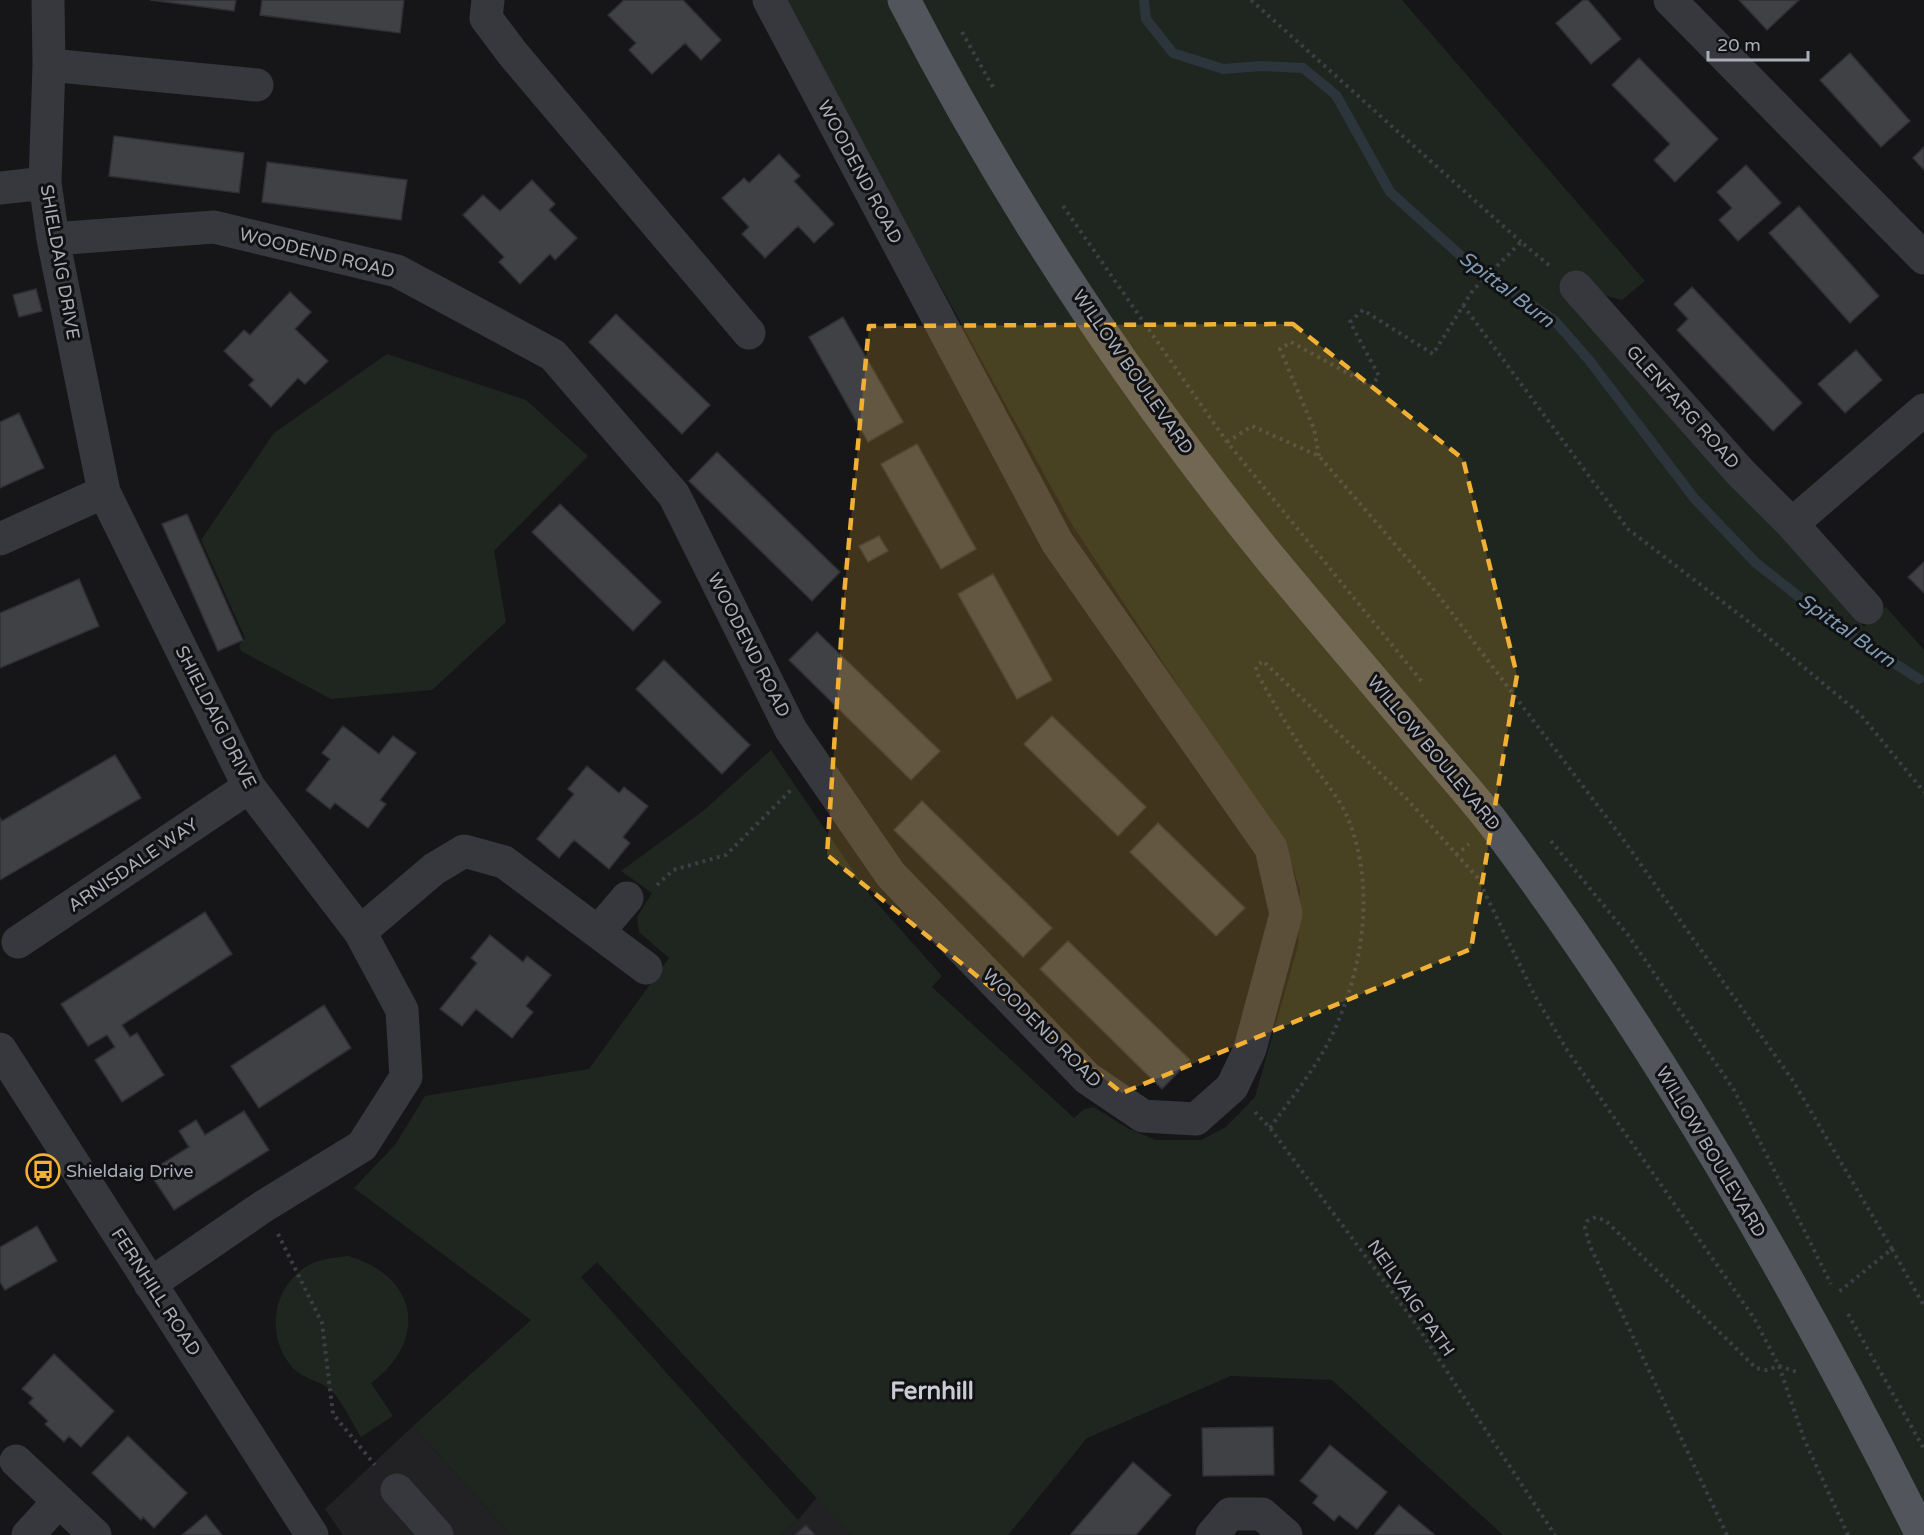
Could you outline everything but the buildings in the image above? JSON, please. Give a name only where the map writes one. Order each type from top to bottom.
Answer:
[{"type":"main road","name":"WILLOW BOULEVARD","points":[[904,0],[932,54],[1049,252],[1175,434],[1269,556],[1494,824],[1590,958],[1717,1158],[1850,1391],[1922,1535]]},
{"type":"street","name":"SHIELDAIG DRIVE","points":[[48,0],[49,65],[45,183],[53,239],[104,492],[249,787],[360,932],[402,1010],[406,1077],[362,1146],[264,1206],[150,1284]]},
{"type":"street","points":[[488,0],[486,18],[513,54],[749,333]]},
{"type":"street","name":"WOODEND ROAD","points":[[53,239],[214,227],[397,271],[553,355],[674,495],[791,730],[891,875],[1087,1078],[1143,1116],[1196,1119],[1232,1087],[1250,1049],[1286,914],[1271,848],[1058,542],[769,0]]},
{"type":"street","points":[[1670,0],[1924,258]]},
{"type":"street","points":[[49,65],[257,85]]},
{"type":"street","points":[[0,188],[45,183]]},
{"type":"street","name":"GLENFARG ROAD","points":[[1576,287],[1740,472],[1792,524],[1867,608]]},
{"type":"street","points":[[1792,524],[1924,410]]},
{"type":"street","points":[[0,539],[104,492]]},
{"type":"street","name":"ARNISDALE WAY","points":[[18,942],[249,787]]},
{"type":"street","points":[[360,932],[434,869],[464,851],[504,862],[646,968]]},
{"type":"street","points":[[598,932],[627,898]]},
{"type":"street","name":"FERNHILL ROAD","points":[[0,1049],[312,1535]]},
{"type":"street","points":[[16,1461],[94,1535]]},
{"type":"street","points":[[397,1491],[436,1535]]},
{"type":"street","points":[[28,1535],[59,1501]]},
{"type":"street","points":[[1212,1535],[1230,1514],[1262,1514],[1286,1535]]},
{"type":"path","points":[[1251,0],[1521,242],[1576,287]]},
{"type":"path","points":[[1318,456],[1314,429],[1280,349],[1291,342],[1371,386],[1379,376],[1350,322],[1363,310],[1433,354],[1473,290],[1521,242]]},
{"type":"path","points":[[1463,305],[1628,529],[1758,629],[1860,714],[1924,792]]},
{"type":"path","points":[[1227,442],[1252,426],[1318,456],[1436,592],[1623,839],[1793,1081],[1924,1306]]},
{"type":"path","points":[[1270,1128],[1316,1063],[1346,1001],[1358,961],[1364,896],[1362,864],[1346,815],[1292,734],[1257,673],[1256,667],[1263,661],[1406,798],[1477,877],[1535,996],[1567,1050],[1754,1317],[1779,1366],[1804,1439],[1848,1535]]},
{"type":"path","points":[[627,898],[643,896],[673,870],[726,855],[815,766]]},
{"type":"path","name":"NEILVAIG PATH","points":[[1232,1087],[1270,1128],[1413,1320],[1555,1535]]},
{"type":"path","points":[[264,1206],[322,1323],[333,1414],[397,1491]]},
{"type":"path","points":[[1727,1535],[1590,1246],[1585,1228],[1587,1221],[1596,1217],[1606,1221],[1756,1368],[1767,1370],[1779,1366],[1850,1391]]},
{"type":"path","points":[[1836,1293],[1892,1249]]},
{"type":"highlighted area","points":[[1293,324],[1463,459],[1517,675],[1471,949],[1122,1093],[827,855],[844,595],[869,326]]},
{"type":"shaded area","points":[[783,0],[1402,0],[1645,281],[1622,300],[1607,296],[1586,279],[1564,292],[1864,627],[1886,607],[1924,650],[1924,1535],[1503,1535],[1332,1380],[1231,1376],[1087,1438],[1008,1535],[851,1535],[597,1262],[581,1277],[798,1520],[781,1535],[511,1535],[413,1426],[531,1320],[354,1188],[395,1145],[425,1096],[589,1069],[669,958],[639,932],[637,917],[652,893],[621,871],[703,811],[771,750],[869,894],[942,976],[932,987],[1074,1118],[1084,1109],[1094,1107],[1127,1128],[1156,1140],[1201,1140],[1226,1127],[1255,1097],[1298,946],[1300,891],[1288,852],[1071,523]]},
{"type":"shaded area","points":[[387,354],[526,400],[588,456],[494,551],[506,622],[432,690],[331,699],[241,651],[239,645],[245,638],[201,540],[274,433]]},
{"type":"shaded area","points":[[348,1256],[371,1265],[389,1278],[401,1294],[408,1311],[408,1329],[402,1348],[390,1366],[371,1383],[393,1416],[361,1437],[331,1390],[300,1374],[292,1367],[278,1342],[276,1328],[279,1301],[293,1277],[314,1263]]},
{"type":"shaded area","points":[[413,1426],[511,1535],[343,1535],[325,1509]]},
{"type":"shaded area","points":[[817,1497],[851,1535],[781,1535],[798,1520]]},
{"type":"waterway","name":"Spittal Burn","points":[[1144,0],[1146,19],[1173,53],[1223,69],[1262,66],[1303,68],[1336,95],[1390,192],[1460,255],[1555,321],[1589,360],[1694,498],[1756,563],[1836,626],[1919,679]]},
{"type":"place","name":"Shieldaig Drive","points":[[43,1171]]},
{"type":"district","name":"Fernhill","points":[[932,1391]]}]
